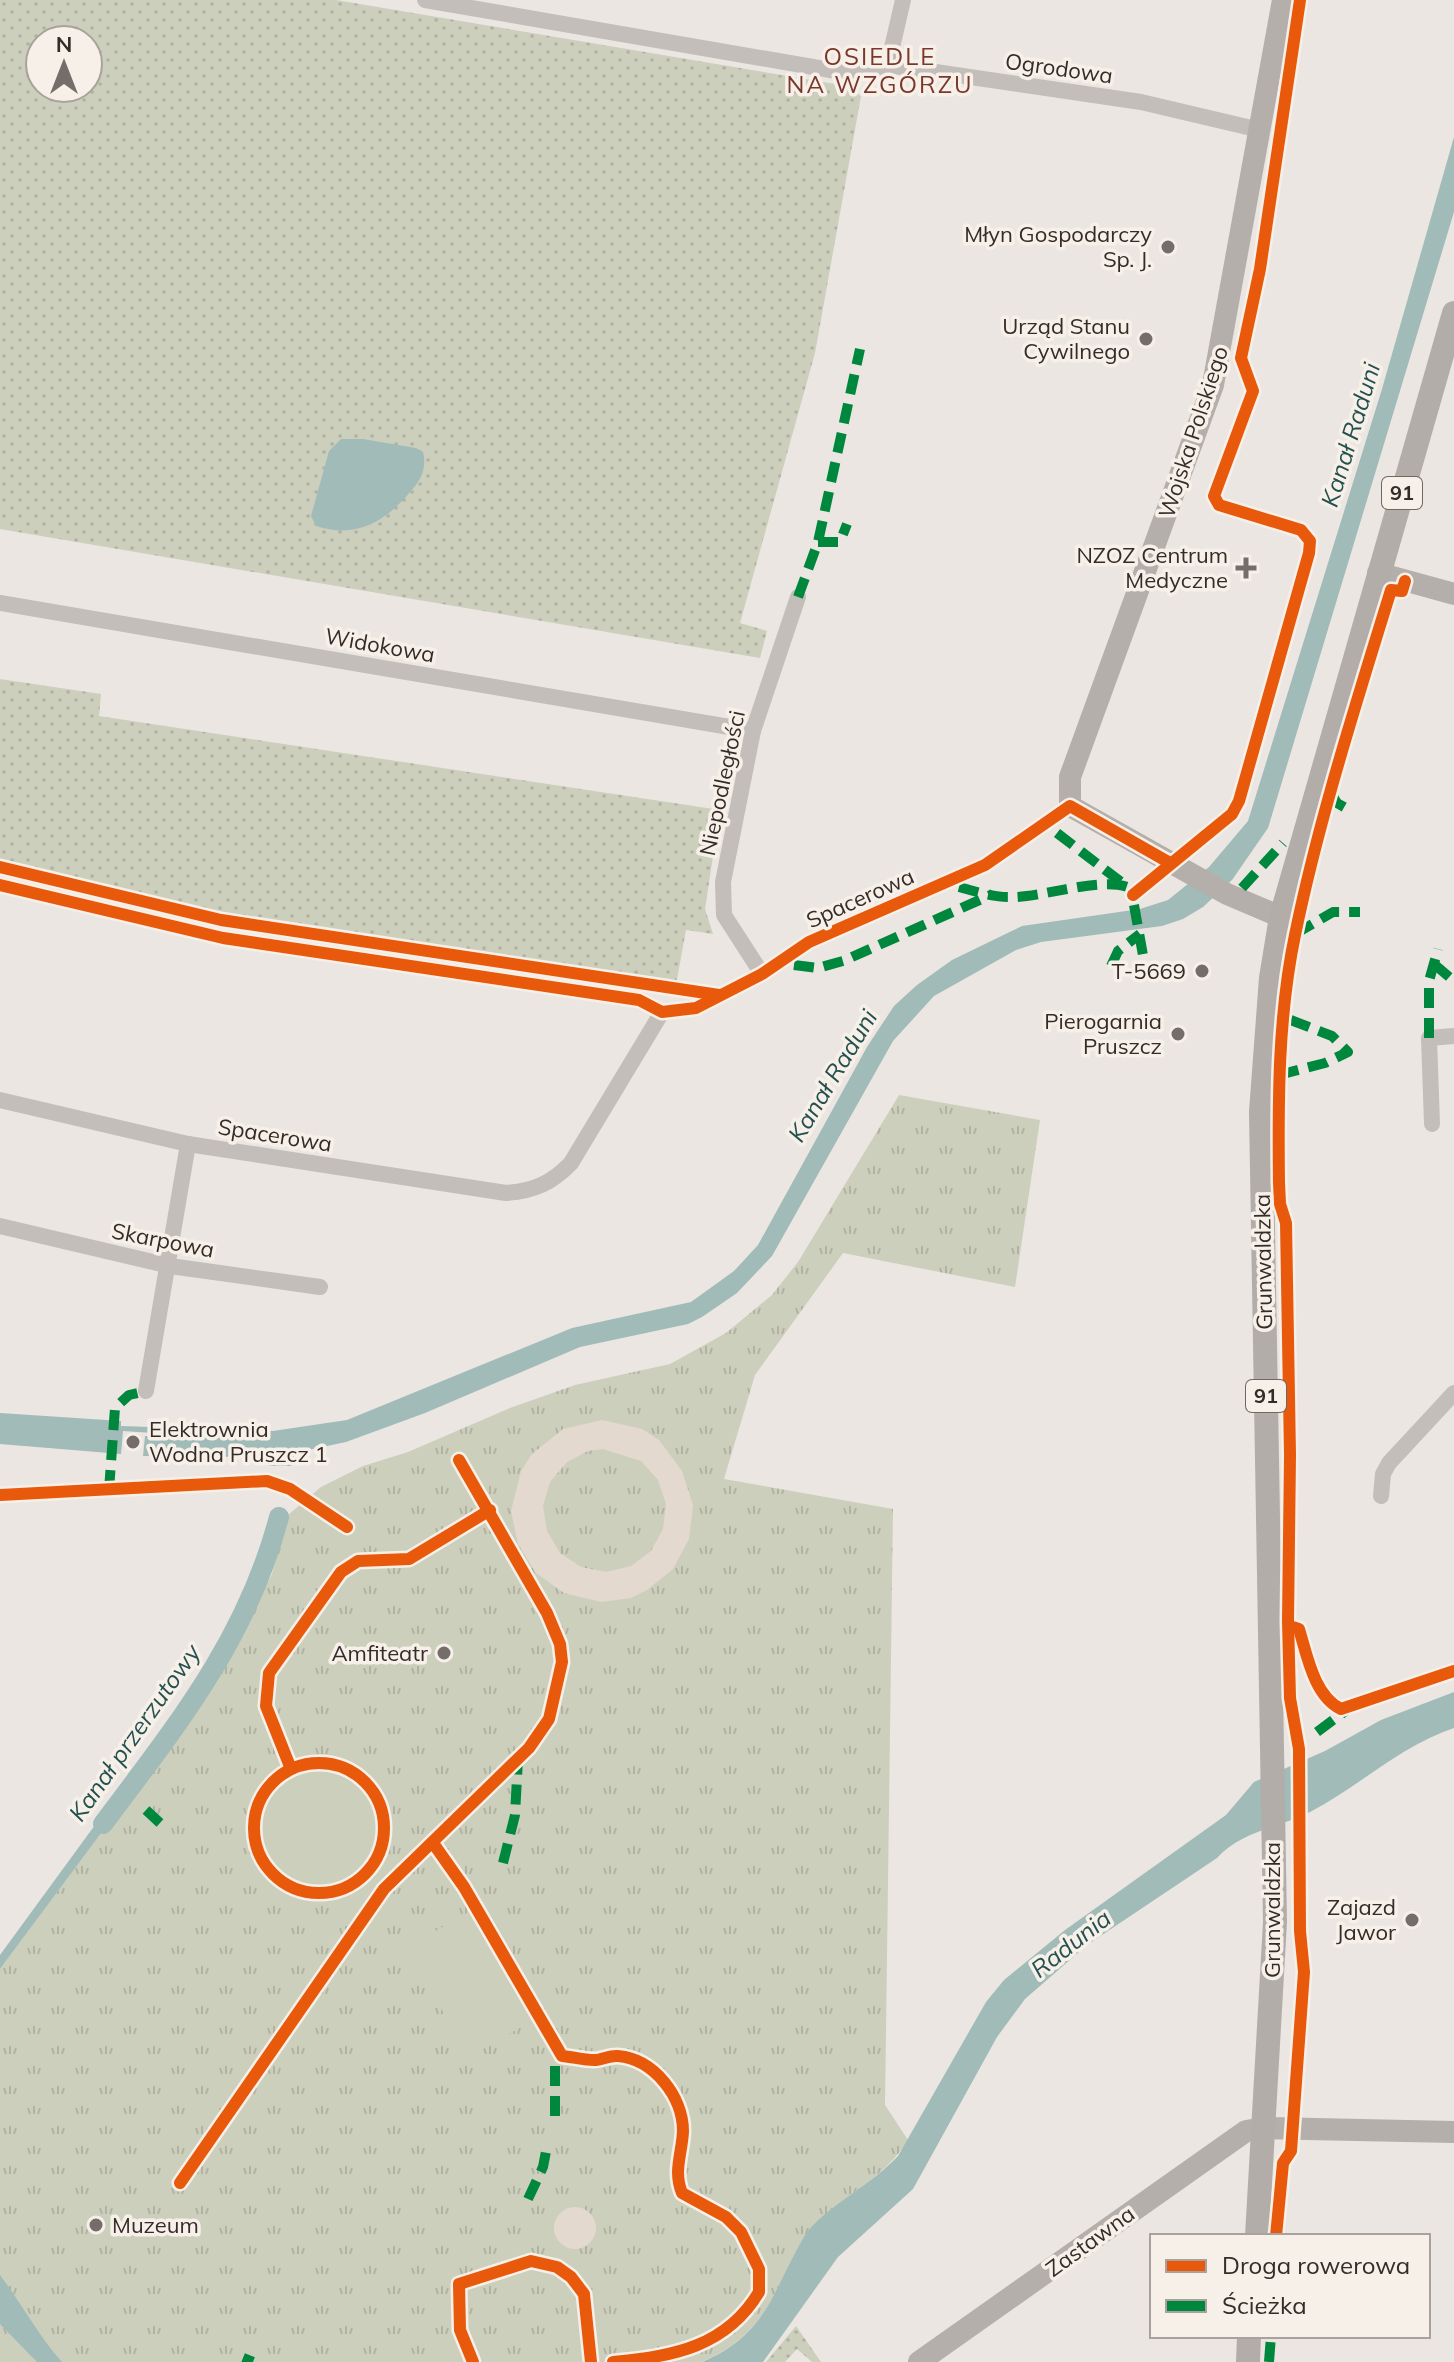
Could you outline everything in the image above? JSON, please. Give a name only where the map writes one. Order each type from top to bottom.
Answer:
[{"type":"main road","name":"Grunwaldzka","points":[[1257,2234],[1275,1922],[1269,1751],[1261,1112],[1269,991],[1281,917],[1454,313]]},
{"type":"main road","points":[[1248,2362],[1249,2338]]},
{"type":"street","name":"Ogrodowa","points":[[425,0],[842,72],[865,72],[888,65],[1141,102],[1260,130]]},
{"type":"street","points":[[888,65],[903,0]]},
{"type":"street","name":"Wojska Polskiego","points":[[1070,806],[1070,777],[1213,385],[1283,0]]},
{"type":"street","points":[[1378,573],[1454,594]]},
{"type":"street","name":"Niepodległości","points":[[762,974],[721,907],[723,882],[753,731],[798,597]]},
{"type":"street","name":"Widokowa","points":[[0,603],[753,731]]},
{"type":"street","points":[[1070,806],[1227,894],[1281,917]]},
{"type":"street","name":"Spacerowa","points":[[0,1100],[188,1144],[506,1193],[541,1187],[571,1163],[662,1012],[696,1008],[762,974],[809,942],[985,865],[1070,806]]},
{"type":"street","points":[[0,885],[194,933],[639,1000],[662,1012]]},
{"type":"street","points":[[1432,1124],[1429,1038],[1454,1036]]},
{"type":"street","points":[[146,1391],[170,1266],[188,1144]]},
{"type":"street","name":"Skarpowa","points":[[0,1226],[170,1266],[320,1287]]},
{"type":"street","points":[[1381,1496],[1383,1474],[1389,1463],[1454,1393]]},
{"type":"street","points":[[1264,2128],[1454,2132]]},
{"type":"street","name":"Zastawna","points":[[932,2358],[1225,2144],[1246,2131],[1264,2128]]},
{"type":"green space","points":[[0,0],[336,0],[847,86],[861,96],[815,353],[740,623],[767,631],[760,658],[0,529]]},
{"type":"green space","points":[[0,679],[101,694],[99,716],[720,810],[705,909],[713,934],[686,930],[676,985],[230,917],[0,859]]},
{"type":"green space","points":[[899,1095],[1040,1120],[1015,1287],[843,1253],[755,1375],[724,1479],[893,1509],[885,2105],[908,2140],[886,2167],[808,2232],[755,2324],[724,2351],[701,2362],[0,2362],[0,1969],[205,1693],[272,1574],[288,1515],[321,1487],[363,1466],[408,1452],[510,1408],[575,1385],[670,1364],[726,1333],[772,1295],[798,1262]]},
{"type":"green space","points":[[318,1767],[341,1772],[360,1785],[373,1804],[378,1827],[373,1850],[360,1869],[341,1882],[318,1887],[295,1882],[276,1869],[263,1850],[258,1827],[263,1804],[276,1785],[295,1772]]},
{"type":"green space","points":[[472,1910],[535,2019],[469,2057],[406,1948]]},
{"type":"green space","points":[[796,2326],[821,2362],[812,2362],[797,2349],[785,2362],[766,2362]]},
{"type":"shaded area","points":[[602,1420],[642,1429],[659,1440],[682,1471],[693,1505],[689,1539],[673,1569],[647,1590],[631,1598],[601,1602],[564,1593],[536,1573],[518,1544],[511,1511],[521,1471],[532,1454],[563,1429]],"holes":[[[603,1449],[641,1461],[658,1480],[666,1504],[663,1529],[651,1551],[631,1566],[606,1572],[581,1567],[560,1553],[547,1531],[543,1506],[550,1482],[567,1462],[588,1451]]]},
{"type":"shaded area","points":[[575,2207],[590,2213],[596,2228],[590,2243],[575,2249],[560,2243],[554,2228],[560,2213]]},
{"type":"water","points":[[1454,137],[1454,212],[1268,828],[1232,880],[1203,907],[1183,919],[1162,926],[1041,942],[1016,950],[934,996],[893,1041],[772,1256],[737,1293],[688,1324],[580,1347],[425,1413],[346,1442],[308,1450],[291,1466],[269,1466],[268,1457],[143,1456],[145,1436],[153,1436],[153,1433],[123,1431],[121,1454],[0,1444],[0,1413],[121,1421],[121,1426],[273,1431],[347,1420],[572,1328],[691,1302],[734,1271],[758,1245],[867,1047],[894,1006],[917,985],[952,960],[1022,926],[1140,909],[1168,900],[1209,867],[1248,821],[1382,389]]},
{"type":"water","points":[[341,439],[363,439],[416,448],[423,452],[424,469],[400,503],[380,519],[357,529],[330,530],[316,526],[311,516],[329,451]]},
{"type":"water","name":"Radunia","points":[[1454,1692],[1454,1728],[1416,1745],[1310,1812],[1238,1842],[1087,1945],[1025,1999],[997,2037],[913,2189],[838,2257],[763,2362],[702,2362],[724,2351],[755,2324],[807,2232],[817,2221],[898,2156],[986,2002],[1004,1980],[1065,1930],[1226,1815],[1254,1782],[1325,1751],[1381,1720]]},
{"type":"water","points":[[114,1799],[122,1805],[0,1969],[0,1955]]},
{"type":"water","points":[[0,2275],[62,2362],[37,2362],[0,2324]]},
{"type":"waterway","name":"Kanał przerzutowy","points":[[103,1824],[183,1716],[229,1642],[265,1561],[279,1517]]},
{"type":"marked path","points":[[798,597],[818,542],[860,349]]},
{"type":"marked path","points":[[818,542],[840,542],[847,524]]},
{"type":"marked path","points":[[1331,793],[1337,803],[1351,811]]},
{"type":"marked path","points":[[1057,833],[1125,885]]},
{"type":"marked path","points":[[1242,888],[1283,843]]},
{"type":"marked path","points":[[959,887],[1008,897],[1089,885],[1120,885],[1132,889]]},
{"type":"marked path","points":[[794,965],[818,968],[843,961],[993,894]]},
{"type":"marked path","points":[[1134,905],[1144,961]]},
{"type":"marked path","points":[[1295,934],[1333,912],[1360,912]]},
{"type":"marked path","points":[[1111,966],[1118,951],[1140,934]]},
{"type":"marked path","points":[[1429,1038],[1429,981],[1438,949]]},
{"type":"marked path","points":[[1434,964],[1454,981]]},
{"type":"marked path","points":[[1279,1075],[1325,1063],[1348,1052],[1332,1036],[1283,1017]]},
{"type":"marked path","points":[[109,1490],[115,1408],[129,1395],[146,1391]]},
{"type":"marked path","points":[[1317,1732],[1348,1709]]},
{"type":"marked path","points":[[503,1863],[515,1815],[518,1759]]},
{"type":"marked path","points":[[146,1810],[160,1823]]},
{"type":"marked path","points":[[555,2066],[555,2118]]},
{"type":"marked path","points":[[528,2199],[543,2167],[547,2146]]},
{"type":"marked path","points":[[1269,2362],[1271,2338]]},
{"type":"marked path","points":[[243,2358],[253,2362]]},
{"type":"cycle path","points":[[1133,895],[1232,814],[1239,801],[1309,553],[1310,541],[1301,530],[1219,505],[1214,496],[1253,391],[1241,358],[1260,269],[1300,0]]},
{"type":"cycle path","points":[[1276,2234],[1283,2163],[1291,2151],[1304,1972],[1300,1931],[1299,1749],[1290,1698],[1288,1621],[1290,1455],[1286,1223],[1280,1204],[1279,1183],[1282,1027],[1295,935],[1327,805],[1391,590],[1402,591],[1405,581]]},
{"type":"cycle path","points":[[0,885],[223,938],[639,1000],[662,1012],[696,1008],[762,974],[809,942],[985,865],[1070,806],[1170,863]]},
{"type":"cycle path","points":[[0,867],[221,920],[719,995]]},
{"type":"cycle path","points":[[180,2183],[384,1889],[529,1748],[549,1719],[562,1662],[560,1644],[547,1613],[459,1460]]},
{"type":"cycle path","points":[[0,1495],[267,1481],[290,1489],[347,1527]]},
{"type":"cycle path","points":[[291,1769],[266,1706],[269,1673],[341,1572],[358,1561],[409,1559],[490,1510]]},
{"type":"cycle path","points":[[1289,1626],[1299,1629],[1324,1695],[1341,1709],[1454,1671]]},
{"type":"cycle path","points":[[319,1763],[344,1768],[365,1782],[379,1803],[384,1828],[379,1853],[365,1874],[344,1888],[319,1893],[294,1888],[273,1874],[259,1853],[254,1828],[259,1803],[273,1782],[294,1768],[319,1763]]},
{"type":"cycle path","points":[[433,1843],[464,1887],[562,2056],[590,2060],[615,2056],[631,2059],[643,2064],[664,2082],[682,2118],[678,2170],[682,2193],[726,2217],[741,2232],[759,2269],[759,2292],[746,2310],[715,2337],[657,2357],[613,2362]]},
{"type":"cycle path","points":[[473,2362],[460,2330],[459,2284],[531,2261],[557,2267],[571,2277],[584,2294],[591,2362]]},
{"type":"place","name":"Młyn Gospodarczy Sp. J.","points":[[1168,247]]},
{"type":"place","name":"Urząd Stanu Cywilnego","points":[[1146,339]]},
{"type":"place","name":"NZOZ Centrum Medyczne","points":[[1246,568]]},
{"type":"place","name":"T-5669","points":[[1202,971]]},
{"type":"place","name":"Pierogarnia Pruszcz","points":[[1178,1034]]},
{"type":"place","name":"Elektrownia Wodna Pruszcz 1","points":[[133,1442]]},
{"type":"place","name":"Amfiteatr","points":[[444,1653]]},
{"type":"place","name":"Zajazd Jawor","points":[[1412,1920]]},
{"type":"place","name":"Muzeum","points":[[96,2225]]},
{"type":"district","name":"OSIEDLE NA WZGÓRZU","points":[[880,71]]},
{"type":"water label","name":"Kanał Raduni","points":[[1351,435]]},
{"type":"water label","name":"Kanał Raduni","points":[[833,1076]]}]
